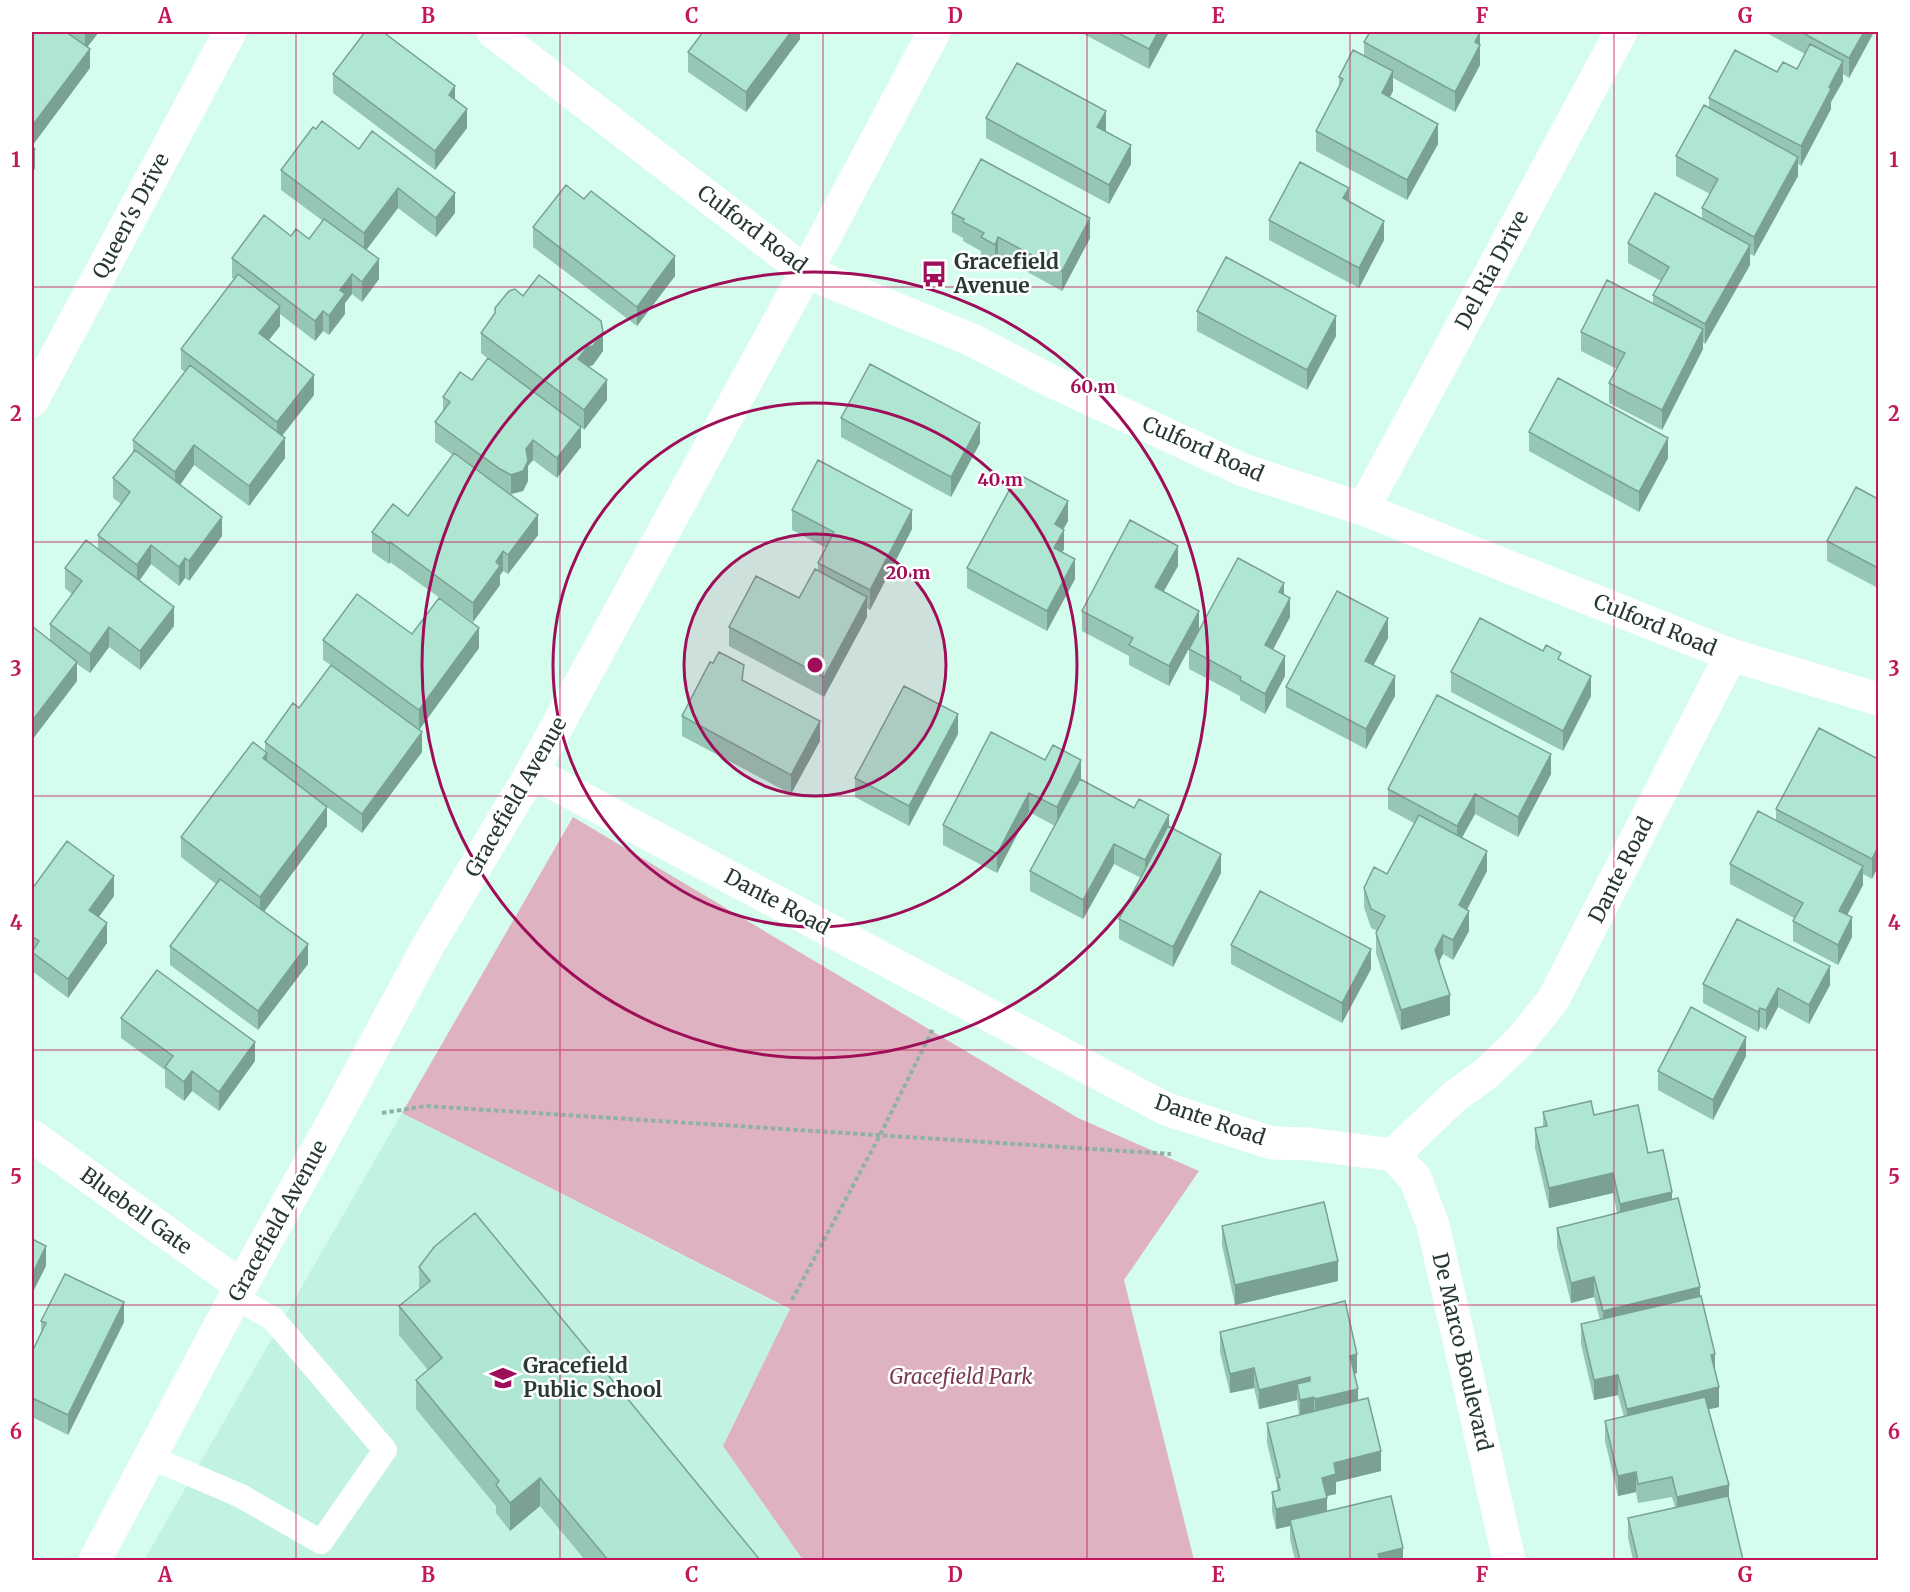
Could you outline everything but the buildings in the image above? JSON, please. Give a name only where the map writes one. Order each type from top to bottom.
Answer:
[{"type":"street","name":"Queen's Drive","points":[[32,400],[230,32]]},
{"type":"street","name":"Culford Road","points":[[494,32],[806,272],[972,340],[1045,378],[1243,470],[1363,509],[1731,655],[1878,699]]},
{"type":"street","name":"Gracefield Avenue","points":[[96,1560],[238,1292],[429,944],[532,772],[806,272],[934,32]]},
{"type":"street","name":"Del Ria Drive","points":[[1363,509],[1621,32]]},
{"type":"street","name":"Dante Road","points":[[532,772],[1166,1109],[1272,1143],[1309,1144],[1393,1155],[1455,1095],[1487,1073],[1520,1041],[1553,1000],[1731,655]]},
{"type":"street","name":"Bluebell Gate","points":[[32,1136],[238,1292]]},
{"type":"street","name":"De Marco Boulevard","points":[[1393,1155],[1415,1178],[1433,1225],[1509,1560]]},
{"type":"lane","points":[[150,1457],[241,1496],[321,1542],[385,1450],[273,1319],[238,1292]]},
{"type":"path","points":[[792,1300],[880,1135],[950,994]]},
{"type":"path","points":[[334,1120],[426,1106],[1170,1154],[1208,1124]]},
{"type":"shaded area","name":"Gracefield Public School","points":[[402,1113],[790,1310],[723,1446],[803,1560],[144,1560]]},
{"type":"green space","name":"Gracefield Park","points":[[573,817],[1078,1118],[1199,1171],[1124,1280],[1194,1560],[803,1560],[723,1446],[790,1309],[402,1113]]},
{"type":"place","name":"Gracefield Avenue","points":[[934,274]]},
{"type":"place","name":"Gracefield Public School","points":[[503,1378]]}]
